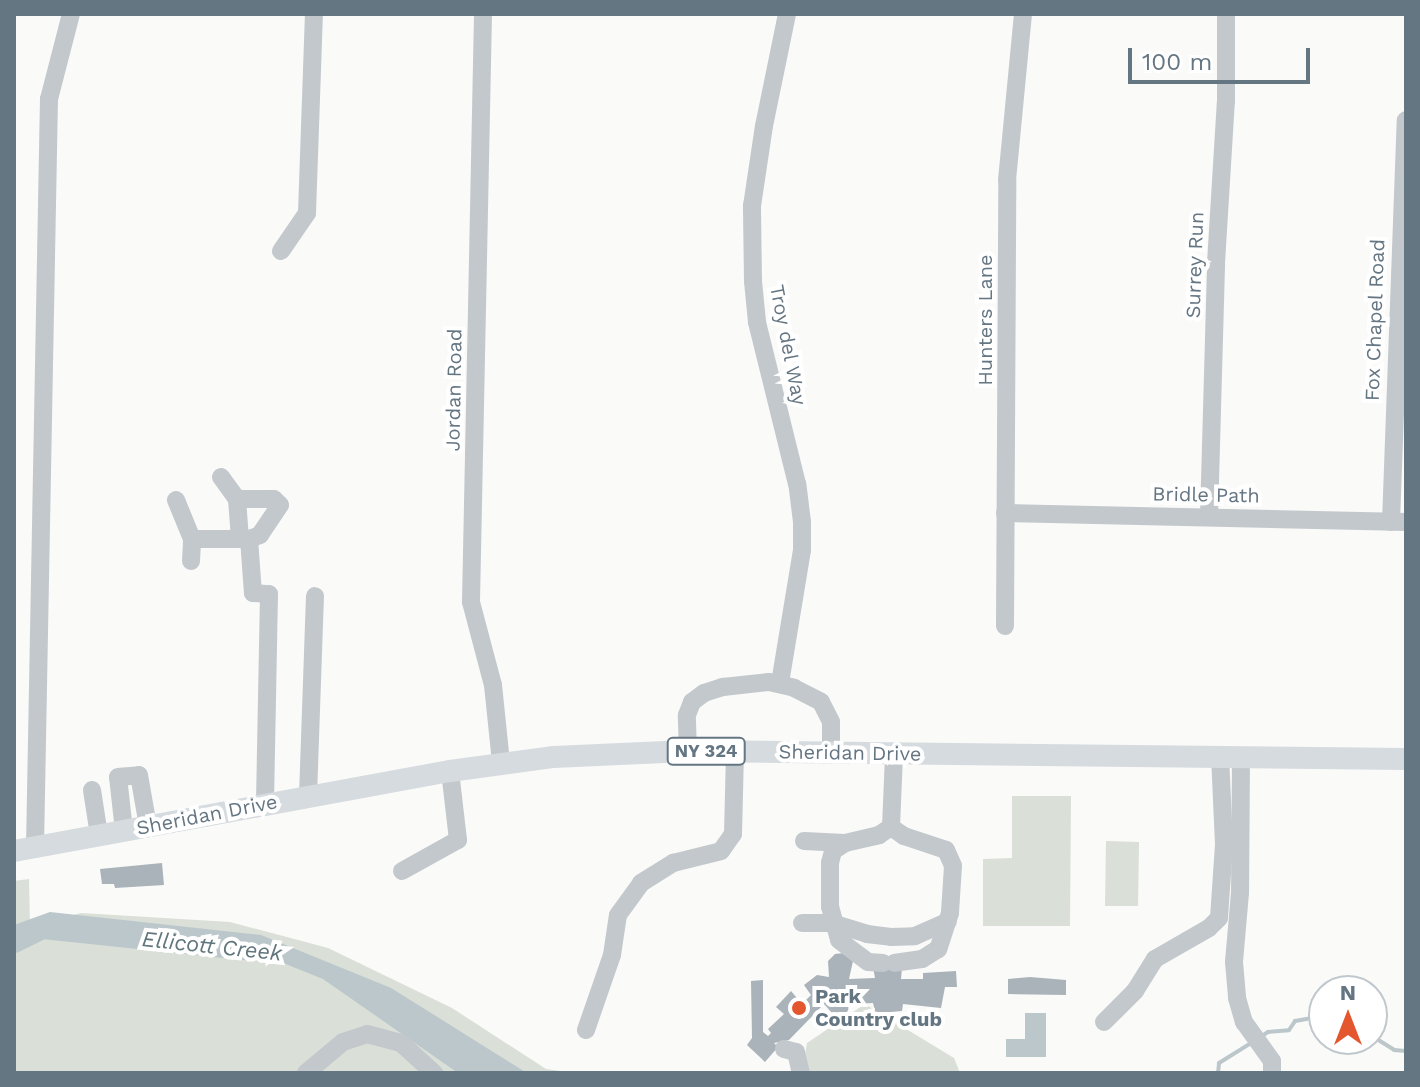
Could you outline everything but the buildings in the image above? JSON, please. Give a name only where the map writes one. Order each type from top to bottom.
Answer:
[{"type":"main road","name":"Sheridan Drive","points":[[24,849],[501,763],[688,751],[1406,759]]},
{"type":"street","points":[[24,849],[49,99],[71,14]]},
{"type":"street","points":[[281,251],[307,213],[314,14]]},
{"type":"street","name":"Jordan Road","points":[[483,14],[471,602],[493,685],[501,763]]},
{"type":"street","name":"Troy del Way","points":[[780,683],[802,550],[802,522],[797,484],[757,322],[752,206],[764,126],[787,14]]},
{"type":"street","name":"Hunters Lane","points":[[1005,626],[1007,180],[1023,14]]},
{"type":"street","name":"Surrey Run","points":[[1209,517],[1228,44],[1226,14]]},
{"type":"street","name":"Fox Chapel Road","points":[[1399,522],[1406,120]]},
{"type":"street","points":[[221,477],[237,499],[253,593],[269,594],[265,804]]},
{"type":"street","points":[[192,539],[244,539],[260,535],[280,505],[274,499],[237,499]]},
{"type":"street","points":[[176,500],[192,539],[191,561]]},
{"type":"street","name":"Bridle Path","points":[[1005,513],[1399,522]]},
{"type":"street","points":[[308,796],[315,596]]},
{"type":"street","points":[[688,751],[687,715],[692,702],[704,693],[751,682],[780,683],[808,694],[828,711],[831,753]]},
{"type":"street","points":[[586,1030],[612,955],[618,915],[641,883],[673,863],[721,851],[733,834],[735,752]]},
{"type":"street","points":[[891,827],[894,754]]},
{"type":"street","points":[[1230,757],[1224,844],[1237,998],[1244,1022],[1272,1061],[1272,1073]]},
{"type":"street","points":[[402,871],[458,840],[450,771]]},
{"type":"street","points":[[124,831],[118,777],[139,775],[148,826]]},
{"type":"street","points":[[92,790],[99,835]]},
{"type":"street","points":[[891,827],[904,836],[929,842],[959,843]]},
{"type":"street","points":[[804,841],[845,843],[879,835],[891,827]]},
{"type":"street","points":[[845,843],[833,851],[830,863],[832,923],[839,940],[854,954],[868,962],[888,963],[922,959],[938,949],[953,866],[946,850],[929,842]]},
{"type":"street","points":[[1104,1022],[1135,991],[1155,959],[1228,919]]},
{"type":"street","points":[[802,923],[832,923],[867,934],[891,937],[941,930]]},
{"type":"street","points":[[306,1073],[343,1042],[367,1034],[401,1043],[434,1073]]},
{"type":"street","points":[[784,1049],[796,1052],[801,1073]]},
{"type":"shaded area","points":[[1012,796],[1071,796],[1070,926],[983,926],[983,859],[1012,858]]},
{"type":"shaded area","points":[[1106,841],[1139,842],[1138,906],[1105,906]]},
{"type":"shaded area","points":[[29,879],[30,927],[81,913],[230,922],[328,948],[452,1008],[546,1069],[575,1073],[14,1073],[14,881]]},
{"type":"shaded area","points":[[50,912],[261,935],[391,988],[527,1073],[458,1073],[323,979],[261,954],[152,935],[55,925],[14,942],[14,925]]},
{"type":"shaded area","name":"Park Country club","points":[[865,1004],[954,1058],[960,1073],[802,1073],[807,1043]]},
{"type":"shaded area","points":[[1025,1013],[1046,1013],[1046,1057],[1006,1057],[1006,1039],[1025,1039]]},
{"type":"waterway","name":"Ellicott Creek","points":[[14,942],[43,928],[244,949]]},
{"type":"waterway","points":[[1259,1038],[1268,1032],[1289,1030],[1295,1021],[1308,1019]]},
{"type":"waterway","points":[[1218,1073],[1219,1063],[1252,1042]]},
{"type":"waterway","points":[[1388,1046],[1406,1051]]},
{"type":"place","name":"Park Country club","points":[[799,1008]]}]
